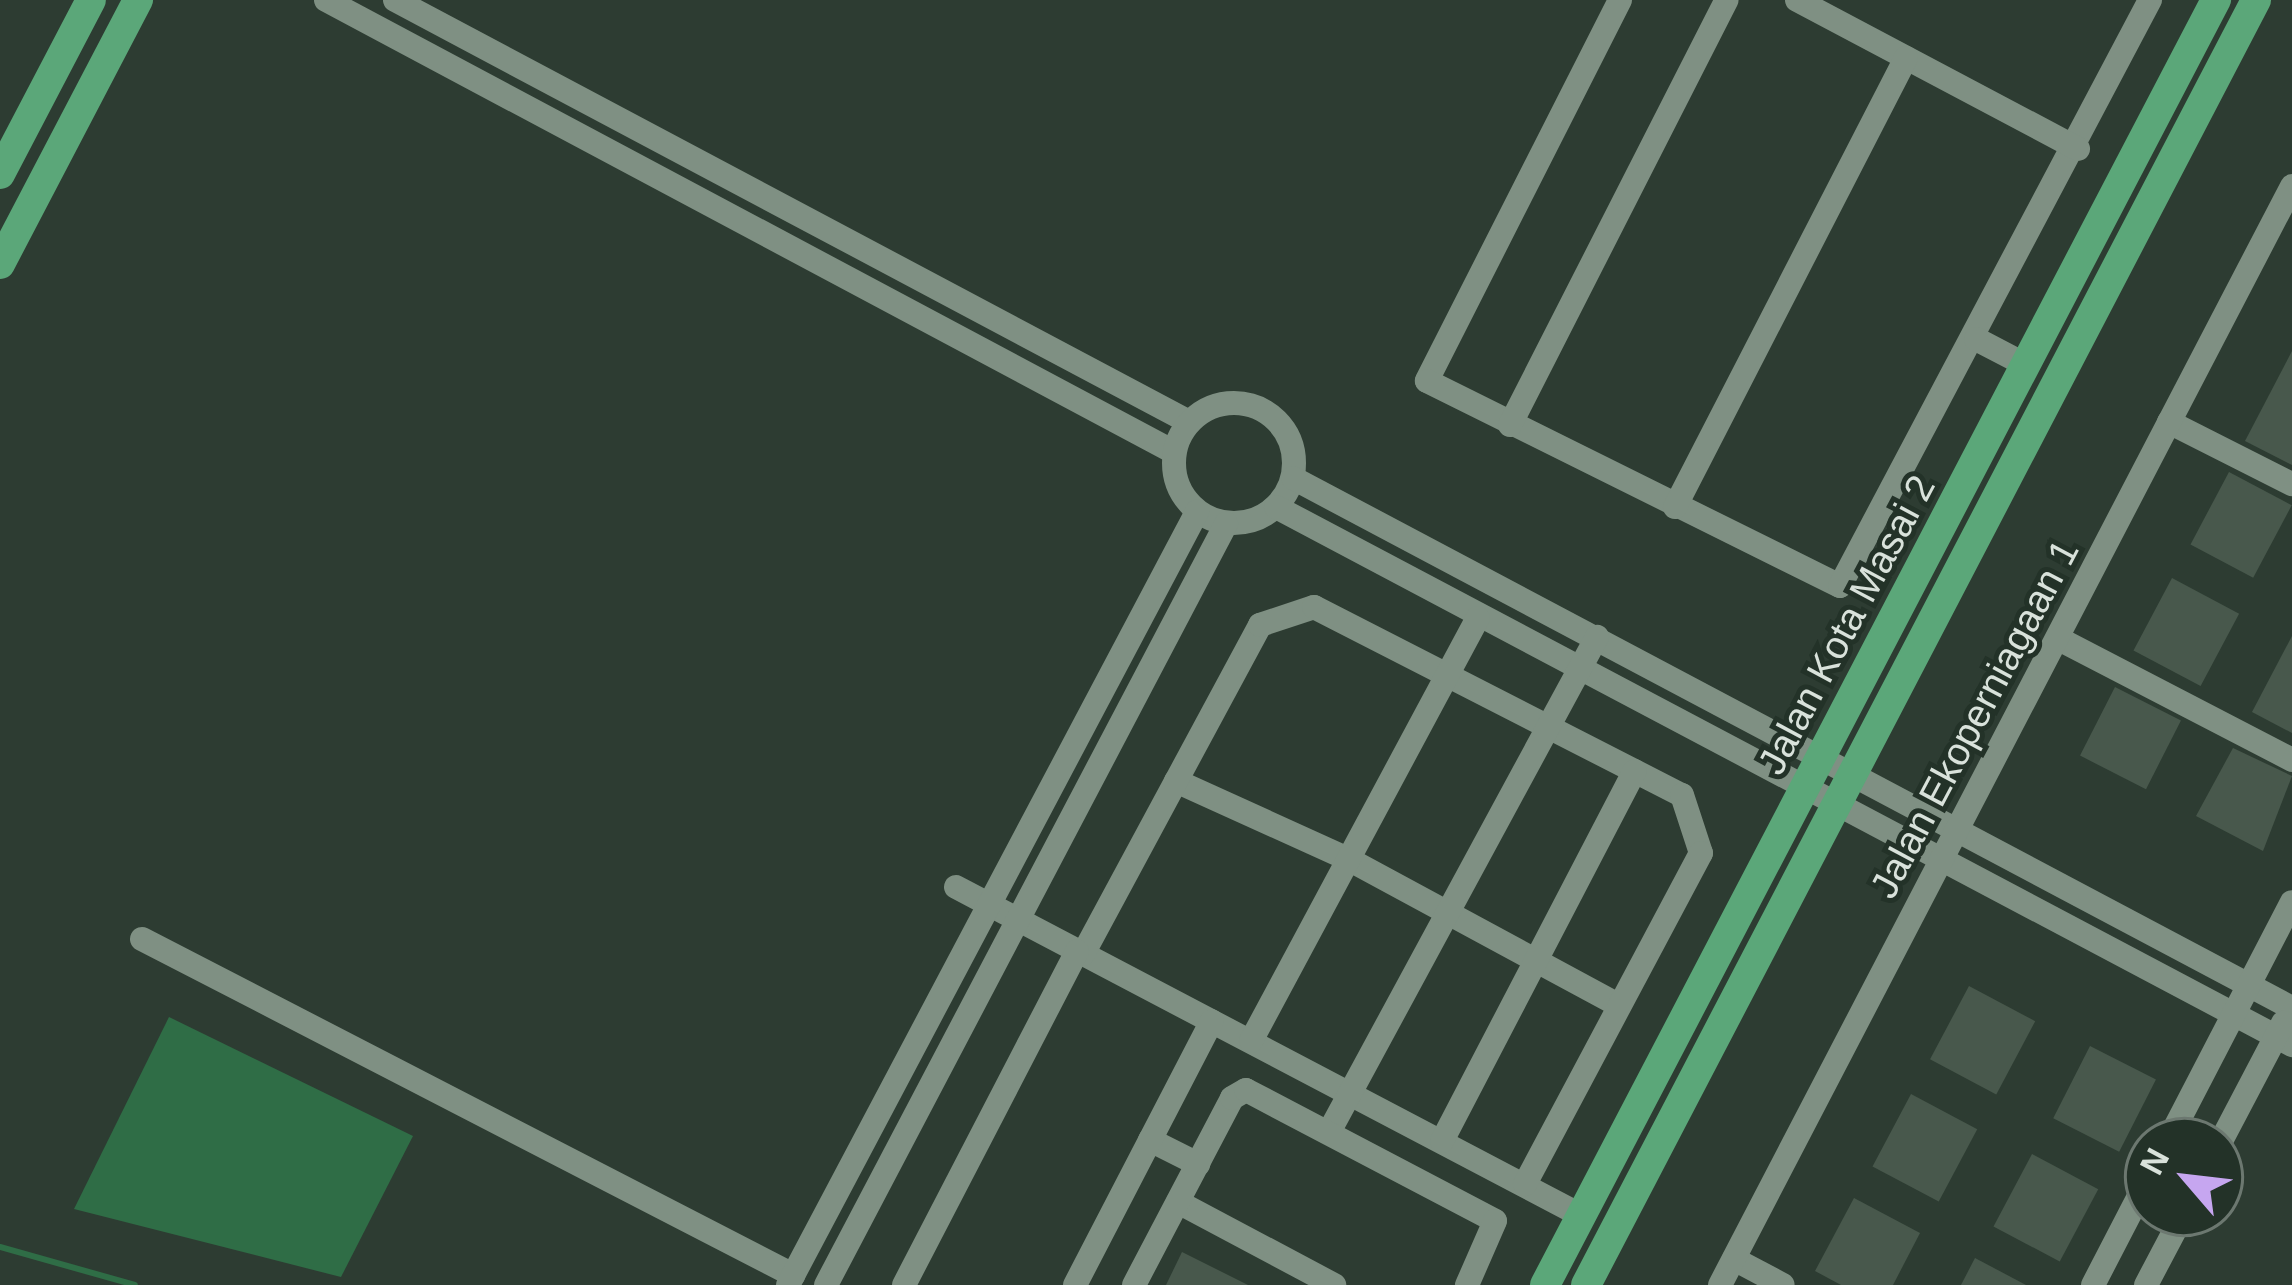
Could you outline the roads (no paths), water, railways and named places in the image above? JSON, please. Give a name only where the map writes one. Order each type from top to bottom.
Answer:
[{"type":"main road","points":[[0,174],[91,0]]},
{"type":"main road","points":[[0,264],[138,0]]},
{"type":"main road","name":"Jalan Kota Masai 2","points":[[1545,1285],[2216,0]]},
{"type":"main road","name":"Jalan Kota Masai 2","points":[[1586,1285],[2256,0]]},
{"type":"street","points":[[326,0],[1174,452]]},
{"type":"street","points":[[395,0],[1189,422]]},
{"type":"street","points":[[1620,0],[1424,374],[1510,425],[1832,585],[1846,583],[2078,149],[2150,0]]},
{"type":"street","points":[[1510,425],[1726,0]]},
{"type":"street","points":[[1797,0],[2078,149]]},
{"type":"street","points":[[1675,507],[1906,58]]},
{"type":"street","name":"Jalan Ekoperniagaan 1","points":[[1720,1285],[2169,422],[2284,221],[2292,186]]},
{"type":"street","points":[[1976,339],[2026,365]]},
{"type":"street","points":[[1224,403],[1263,410],[1289,438],[1292,478],[1276,507],[1226,524],[1197,512],[1182,496],[1174,452],[1189,422],[1224,403]]},
{"type":"street","points":[[2169,422],[2292,484]]},
{"type":"street","points":[[1292,478],[1597,637],[1851,779],[2292,1007],[2284,1041],[2236,1117]]},
{"type":"street","points":[[1276,507],[1804,792],[2284,1041]]},
{"type":"street","points":[[142,939],[791,1280],[1197,512]]},
{"type":"street","points":[[826,1285],[1226,524]]},
{"type":"street","points":[[904,1285],[1080,952],[1263,622],[1322,608],[1685,797],[1701,849],[1525,1184]]},
{"type":"street","points":[[1251,1041],[1478,618]]},
{"type":"street","points":[[1329,1132],[1597,637]]},
{"type":"street","points":[[2059,639],[2292,760]]},
{"type":"street","points":[[1442,1141],[1635,771]]},
{"type":"street","points":[[1176,781],[1350,860],[1618,1005]]},
{"type":"street","points":[[956,887],[1582,1216]]},
{"type":"street","points":[[2181,1117],[2292,902]]},
{"type":"street","points":[[1075,1285],[1212,1021]]},
{"type":"street","points":[[1135,1285],[1240,1091],[1329,1132],[1495,1221],[1467,1285]]},
{"type":"street","points":[[1150,1140],[1198,1164]]},
{"type":"street","points":[[1178,1202],[1334,1285]]},
{"type":"street","points":[[2093,1285],[2124,1225]]},
{"type":"street","points":[[2146,1285],[2171,1237]]},
{"type":"street","points":[[1734,1258],[1783,1285]]},
{"type":"waterway","points":[[0,1247],[135,1285]]}]
